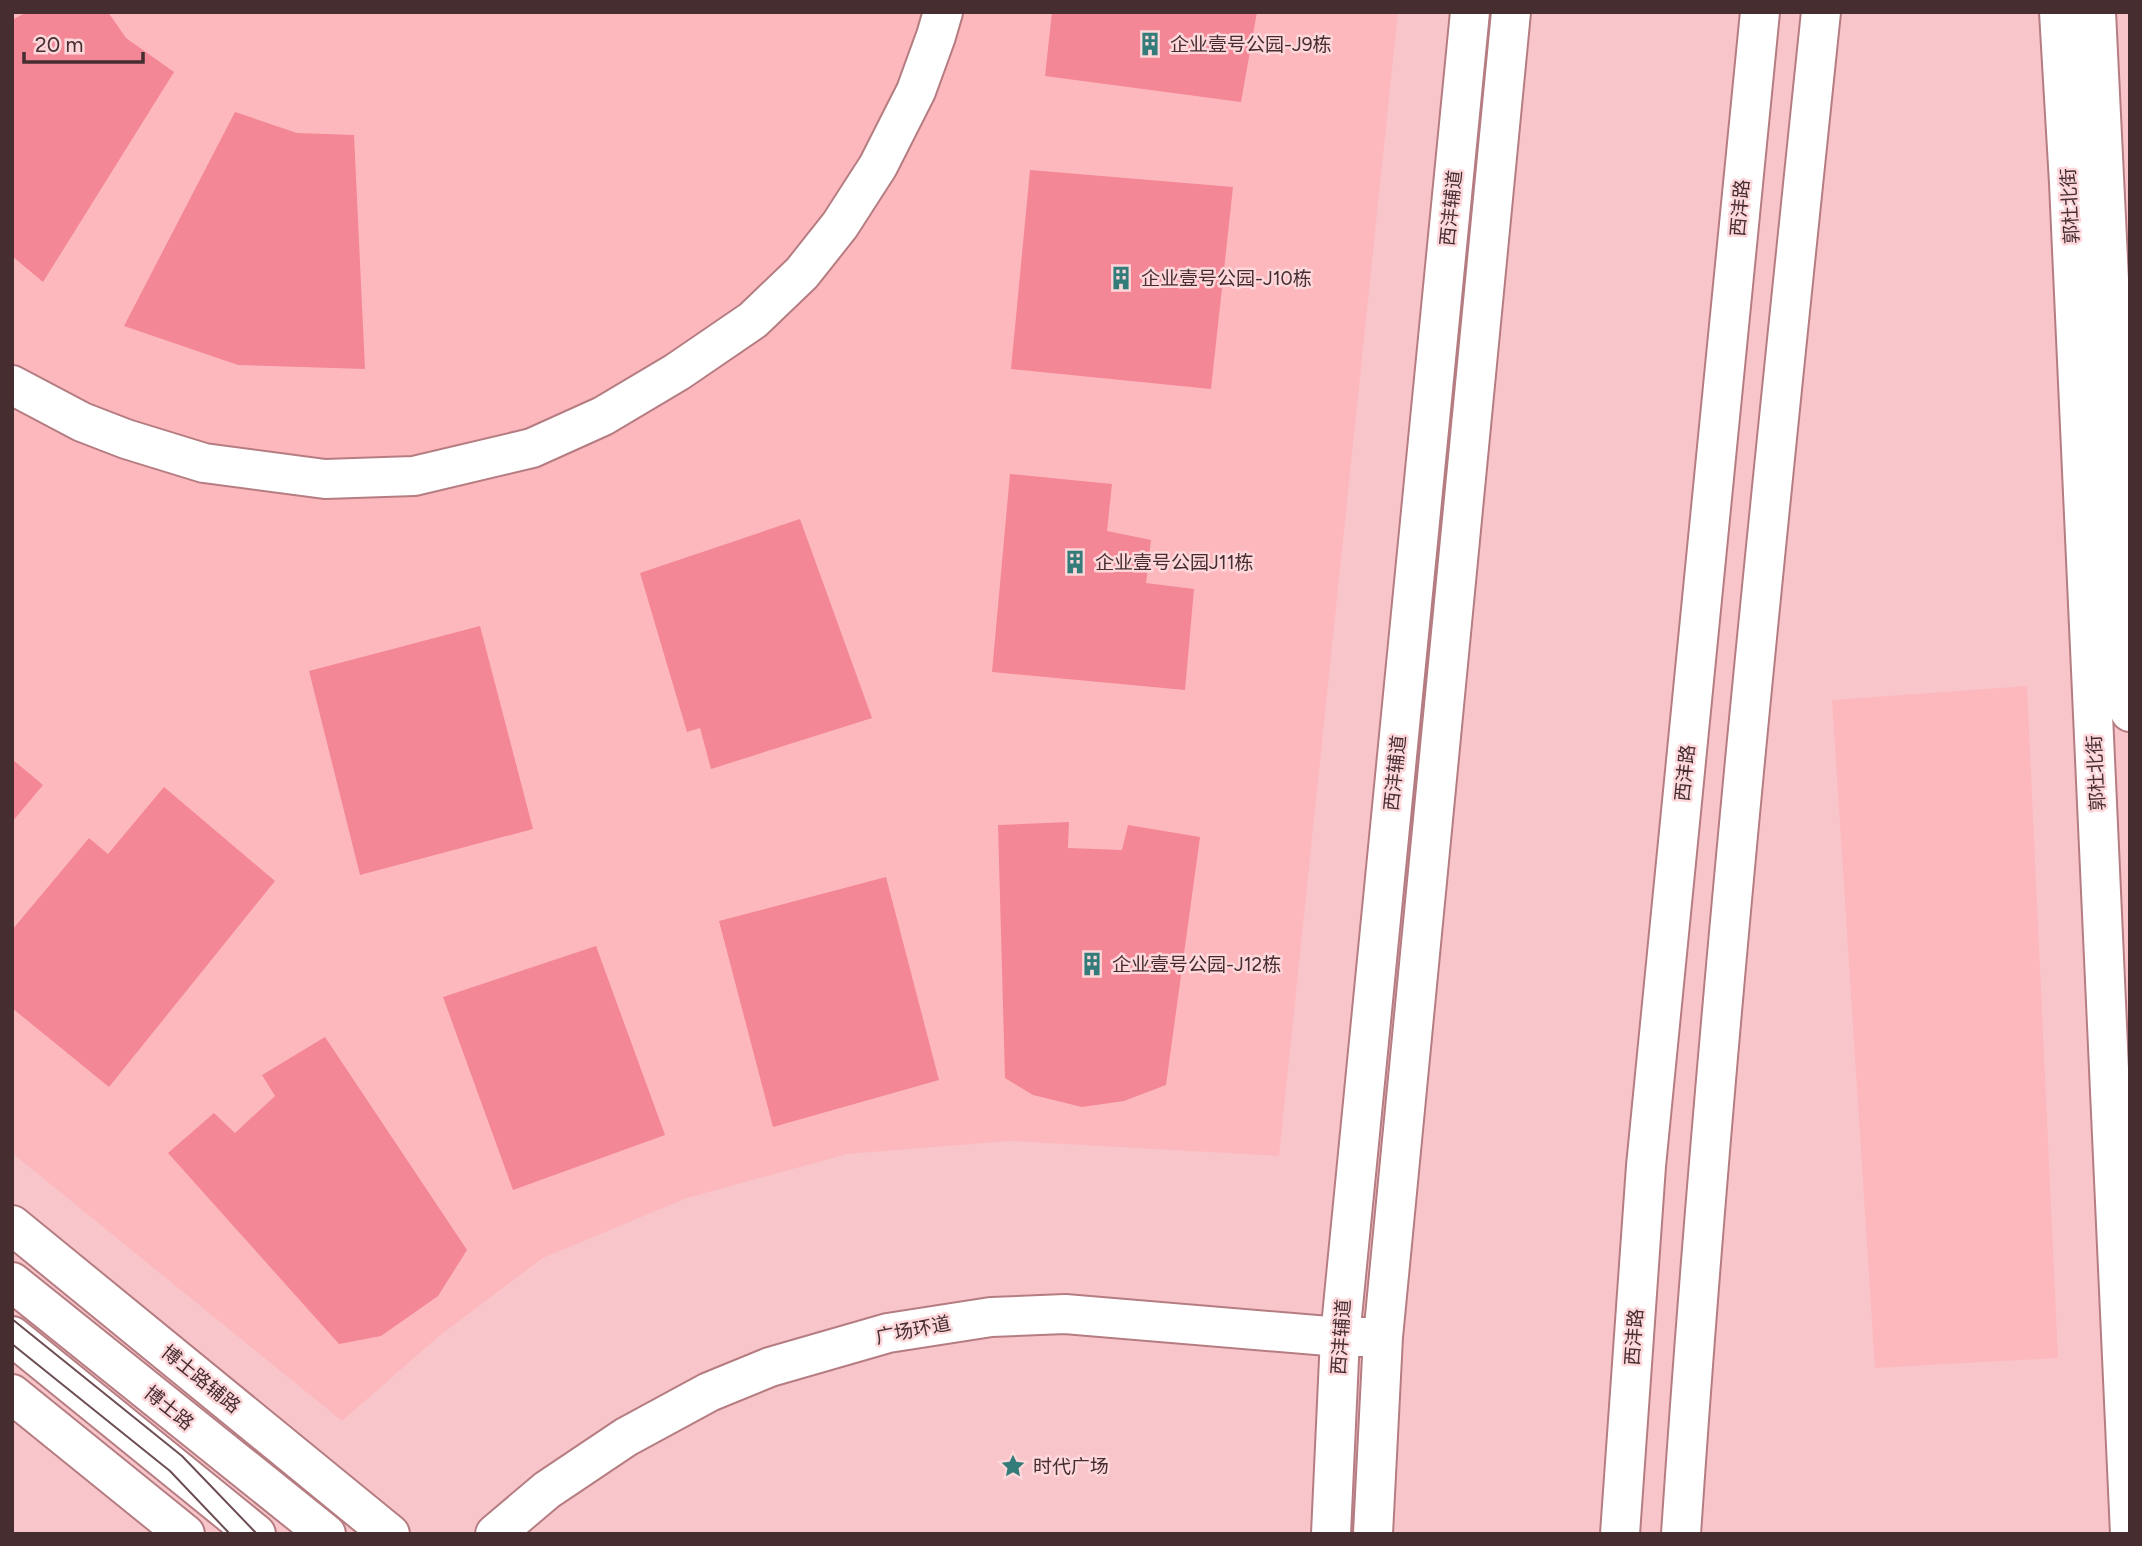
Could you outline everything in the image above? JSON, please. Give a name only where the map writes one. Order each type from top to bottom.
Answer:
[{"type":"main road","points":[[12,385],[82,422],[204,463],[325,479],[414,476],[532,448],[603,416],[677,372],[753,320],[802,273],[840,225],[878,166],[916,91],[943,12]]},
{"type":"main road","name":"西沣辅道","points":[[1331,1534],[1340,1337],[1470,12]]},
{"type":"main road","points":[[1373,1534],[1383,1337],[1511,12]]},
{"type":"main road","name":"西沣路","points":[[1620,1534],[1647,1153],[1760,12]]},
{"type":"main road","points":[[1681,1534],[1698,1286],[1736,861],[1821,12]]},
{"type":"main road","name":"郭杜北街","points":[[2059,12],[2101,183]]},
{"type":"main road","name":"郭杜北街","points":[[2096,12],[2130,1534]]},
{"type":"main road","name":"郭杜北街","points":[[2102,228],[2130,712]]},
{"type":"main road","name":"博士路辅路","points":[[12,1225],[390,1534]]},
{"type":"main road","name":"博士路","points":[[12,1282],[326,1534]]},
{"type":"main road","name":"广场环道","points":[[495,1534],[547,1490],[626,1437],[709,1392],[770,1367],[888,1333],[991,1317],[1065,1314],[1340,1337],[1383,1337]]},
{"type":"main road","points":[[12,1336],[256,1534]]},
{"type":"main road","points":[[12,1394],[184,1534]]},
{"type":"shaded area","points":[[12,12],[1398,12],[1279,1156],[1010,1141],[847,1154],[687,1198],[543,1258],[438,1337],[342,1421],[12,1153]]},
{"type":"shaded area","points":[[2027,686],[2058,1358],[1875,1368],[1832,700]]},
{"type":"building","points":[[27,12],[108,12],[126,38],[174,72],[43,282],[12,256],[12,20]]},
{"type":"building","name":"企业壹号公园-J9栋","points":[[1052,12],[1257,12],[1241,102],[1045,76]]},
{"type":"building","points":[[235,112],[297,133],[354,135],[365,369],[238,365],[124,326]]},
{"type":"building","name":"企业壹号公园-J10栋","points":[[1030,170],[1233,187],[1211,389],[1011,369]]},
{"type":"building","name":"企业壹号公园J11栋","points":[[1010,474],[1112,484],[1107,531],[1151,540],[1146,583],[1194,589],[1185,690],[992,672]]},
{"type":"building","points":[[800,519],[872,718],[711,769],[700,728],[687,732],[640,573]]},
{"type":"building","points":[[480,626],[533,829],[360,875],[309,671]]},
{"type":"building","points":[[12,759],[43,785],[12,822]]},
{"type":"building","points":[[164,787],[275,881],[109,1087],[12,1008],[12,930],[89,838],[108,854]]},
{"type":"building","name":"企业壹号公园-J12栋","points":[[1069,822],[1068,848],[1122,850],[1128,825],[1200,837],[1166,1085],[1124,1101],[1082,1107],[1033,1095],[1005,1078],[998,825]]},
{"type":"building","points":[[886,877],[939,1080],[773,1127],[719,921]]},
{"type":"building","points":[[596,946],[665,1135],[513,1190],[443,997]]},
{"type":"building","points":[[325,1037],[467,1250],[438,1296],[381,1336],[339,1344],[168,1153],[214,1113],[235,1133],[275,1096],[262,1075]]},
{"type":"tram line","points":[[12,1319],[182,1456],[257,1534]]},
{"type":"tram line","points":[[12,1344],[170,1471],[230,1534]]},
{"type":"place","name":"企业壹号公园-J9栋","points":[[1150,44]]},
{"type":"place","name":"企业壹号公园-J10栋","points":[[1121,278]]},
{"type":"place","name":"企业壹号公园J11栋","points":[[1075,562]]},
{"type":"place","name":"企业壹号公园-J12栋","points":[[1092,964]]},
{"type":"place","name":"时代广场","points":[[1013,1466]]}]
